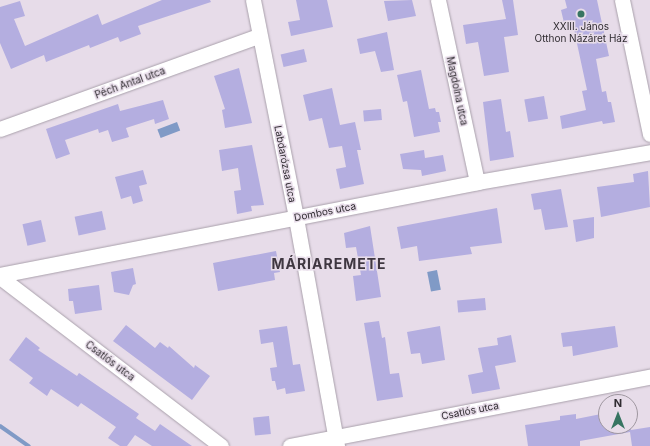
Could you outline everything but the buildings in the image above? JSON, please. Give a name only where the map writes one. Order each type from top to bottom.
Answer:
[{"type":"street","name":"Labdarózsa utca","points":[[253,0],[296,218],[336,441]]},
{"type":"street","name":"Magdolna utca","points":[[438,0],[477,182]]},
{"type":"street","points":[[622,0],[650,134]]},
{"type":"street","name":"Péch Antal utca","points":[[0,129],[259,36]]},
{"type":"street","name":"Dombos utca","points":[[0,276],[477,182],[650,152]]},
{"type":"street","name":"Csatlós utca","points":[[0,276],[221,446]]},
{"type":"street","name":"Csatlós utca","points":[[290,446],[336,441],[650,377]]},
{"type":"water","points":[[177,122],[180,130],[161,138],[157,130]]},
{"type":"water","points":[[437,270],[441,290],[431,292],[427,272]]},
{"type":"waterway","points":[[0,426],[29,446]]},
{"type":"place","name":"XXIII. János Otthon Názáret Ház","points":[[581,14]]},
{"type":"district","name":"MÁRIAREMETE","points":[[329,264]]}]
